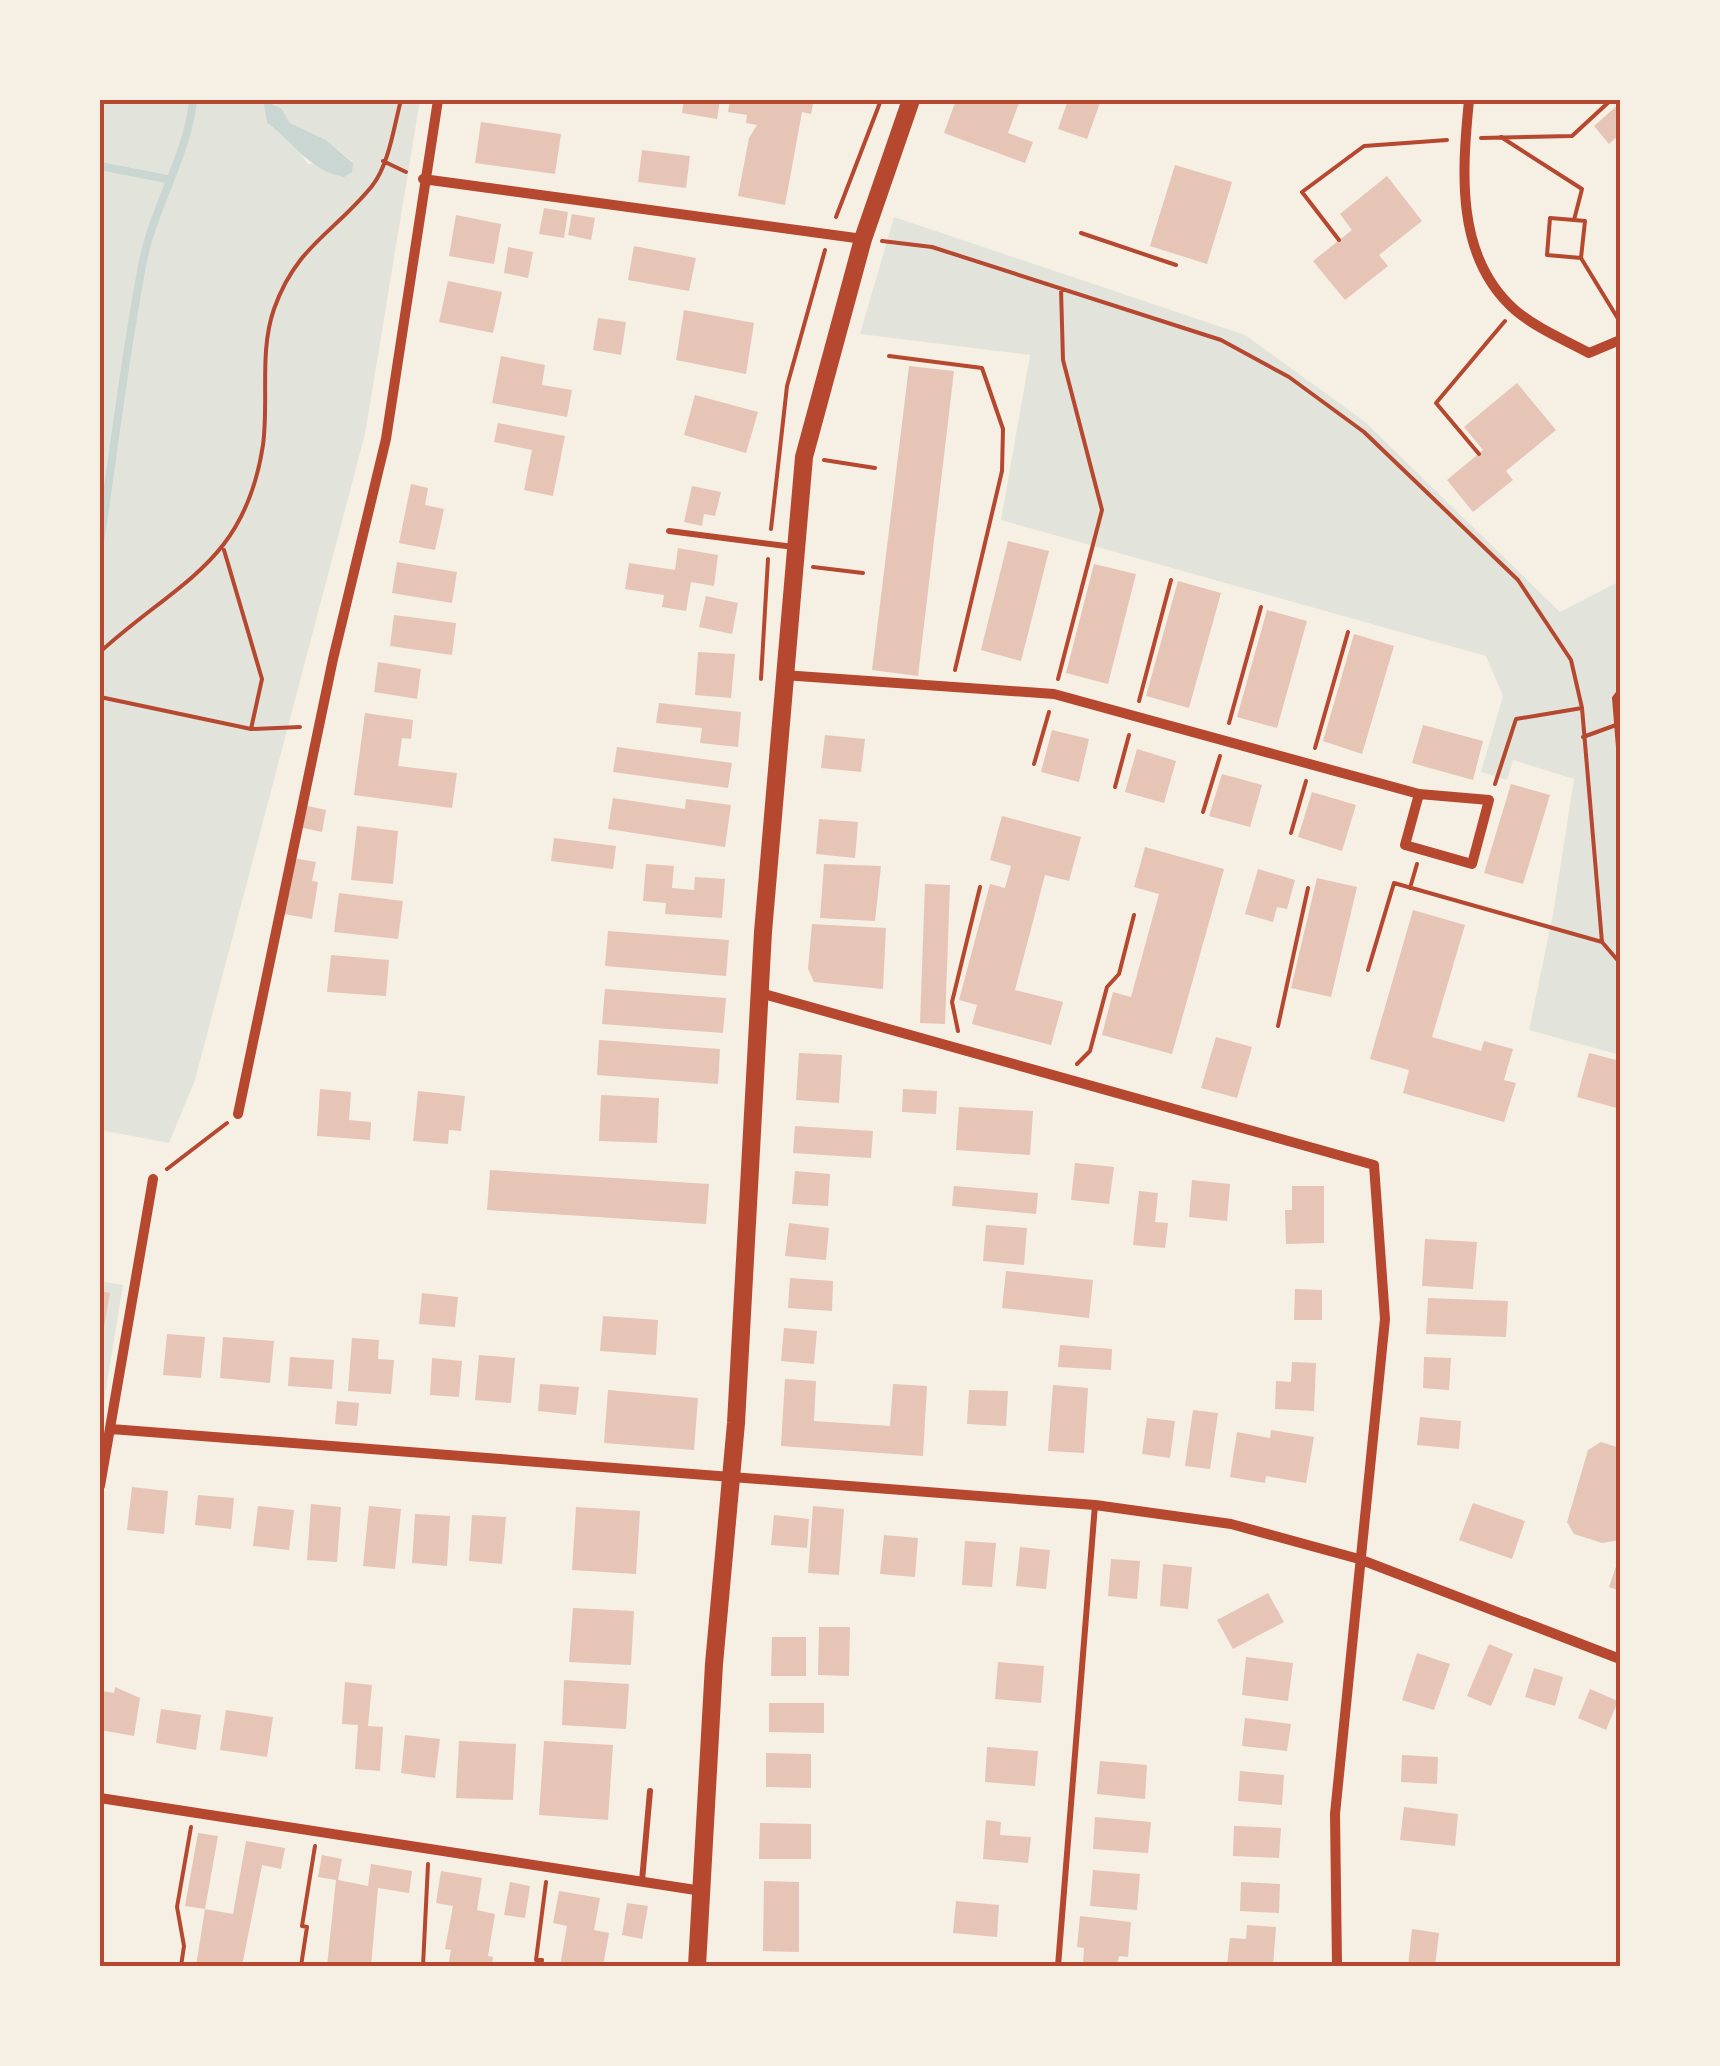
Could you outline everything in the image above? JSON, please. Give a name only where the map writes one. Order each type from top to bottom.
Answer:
[{"type":"main road","points":[[696,1966],[714,1664],[732,1478],[760,993],[783,675],[804,457],[910,100]]},
{"type":"street","points":[[238,1114],[320,726],[386,439],[422,179],[438,100]]},
{"type":"street","points":[[1470,100],[1466,225],[1487,275],[1514,310],[1589,353],[1620,340]]},
{"type":"street","points":[[422,179],[867,239]]},
{"type":"street","points":[[783,675],[1054,694],[1419,794],[1489,800],[1472,864],[1405,845],[1419,794]]},
{"type":"street","points":[[760,993],[1374,1165],[1384,1320],[1335,1814],[1336,1966]]},
{"type":"street","points":[[100,1486],[153,1179]]},
{"type":"street","points":[[111,1429],[1095,1505],[1231,1524],[1360,1560],[1620,1659]]},
{"type":"street","points":[[100,1798],[702,1891]]},
{"type":"lane","points":[[669,531],[794,556]]},
{"type":"lane","points":[[1058,1966],[1095,1505]]},
{"type":"lane","points":[[642,1882],[650,1792]]},
{"type":"path","points":[[100,652],[206,569],[224,548],[248,502],[263,444],[264,378],[273,310],[302,252],[375,182],[401,100]]},
{"type":"path","points":[[830,234],[880,100]]},
{"type":"path","points":[[1339,240],[1302,192],[1364,146],[1466,138],[1572,136],[1611,100]]},
{"type":"path","points":[[1501,138],[1582,188],[1574,220]]},
{"type":"path","points":[[383,161],[422,179]]},
{"type":"path","points":[[1582,258],[1547,255],[1550,218],[1585,221],[1582,258],[1620,322]]},
{"type":"path","points":[[1081,233],[1176,265]]},
{"type":"path","points":[[867,239],[932,247],[1221,340],[1289,377],[1364,432],[1518,580],[1571,660],[1582,708],[1602,942]]},
{"type":"path","points":[[1034,764],[1102,510],[1063,360],[1061,289]]},
{"type":"path","points":[[1479,454],[1436,403],[1514,310]]},
{"type":"path","points":[[889,356],[982,368],[1002,429],[1002,471],[951,686]]},
{"type":"path","points":[[804,457],[875,468]]},
{"type":"path","points":[[224,548],[262,679],[251,729]]},
{"type":"path","points":[[794,556],[863,573]]},
{"type":"path","points":[[1115,787],[1171,580]]},
{"type":"path","points":[[1203,812],[1261,607]]},
{"type":"path","points":[[1291,833],[1348,632]]},
{"type":"path","points":[[1620,690],[1614,698],[1620,772]]},
{"type":"path","points":[[100,697],[251,729],[320,726]]},
{"type":"path","points":[[1489,800],[1516,719],[1582,708]]},
{"type":"path","points":[[1583,737],[1616,725]]},
{"type":"path","points":[[1410,888],[1421,850]]},
{"type":"path","points":[[1368,970],[1394,884],[1602,942],[1620,963]]},
{"type":"path","points":[[962,1050],[952,1002],[980,887]]},
{"type":"path","points":[[1278,1026],[1308,888]]},
{"type":"path","points":[[1064,1079],[1090,1051],[1107,988],[1120,974],[1134,915]]},
{"type":"path","points":[[153,1179],[238,1114]]},
{"type":"path","points":[[181,1966],[184,1946],[177,1908],[193,1813]]},
{"type":"path","points":[[301,1966],[307,1927],[302,1926],[318,1832]]},
{"type":"path","points":[[422,1966],[429,1898],[424,1890],[430,1850]]},
{"type":"path","points":[[541,1966],[542,1960],[536,1960],[548,1867]]},
{"type":"shaded area","points":[[100,100],[263,100],[267,123],[297,147],[308,164],[353,162],[326,140],[290,123],[281,108],[267,100],[420,100],[365,434],[195,1080],[169,1143],[100,1130]]},
{"type":"shaded area","points":[[263,100],[281,108],[290,123],[326,140],[353,163],[352,172],[344,177],[311,162],[267,123]]},
{"type":"shaded area","points":[[894,217],[1245,335],[1364,421],[1560,612],[1620,581],[1620,1055],[1529,1030],[1553,914],[1574,779],[1513,760],[1507,780],[1481,772],[1503,696],[1486,656],[1001,520],[1030,355],[860,334]]},
{"type":"shaded area","points":[[100,1281],[123,1285],[100,1425]]},
{"type":"building","points":[[684,100],[720,100],[717,119],[682,113]]},
{"type":"building","points":[[730,100],[813,104],[811,114],[802,112],[785,205],[738,196],[749,138],[757,125],[746,123],[747,115],[728,112]]},
{"type":"building","points":[[956,100],[1020,100],[1008,133],[1033,142],[1025,163],[944,133]]},
{"type":"building","points":[[1068,100],[1101,100],[1087,139],[1058,129]]},
{"type":"building","points":[[1620,103],[1620,134],[1609,144],[1594,126]]},
{"type":"building","points":[[481,122],[561,134],[555,174],[475,163]]},
{"type":"building","points":[[642,150],[690,156],[686,188],[638,182]]},
{"type":"building","points":[[1175,165],[1232,182],[1207,264],[1150,246]]},
{"type":"building","points":[[1387,176],[1422,221],[1379,255],[1388,266],[1345,300],[1313,261],[1352,230],[1340,214]]},
{"type":"building","points":[[544,208],[568,212],[564,238],[539,234]]},
{"type":"building","points":[[572,214],[595,218],[591,240],[568,235]]},
{"type":"building","points":[[456,215],[501,224],[494,264],[449,256]]},
{"type":"building","points":[[634,246],[696,258],[689,291],[628,280]]},
{"type":"building","points":[[508,247],[533,252],[528,278],[504,273]]},
{"type":"building","points":[[448,281],[502,292],[493,333],[439,322]]},
{"type":"building","points":[[684,310],[754,323],[746,374],[676,360]]},
{"type":"building","points":[[598,318],[626,322],[621,355],[593,350]]},
{"type":"building","points":[[501,356],[545,365],[542,385],[572,390],[567,417],[492,403]]},
{"type":"building","points":[[909,366],[954,371],[918,676],[872,670]]},
{"type":"building","points":[[1517,383],[1556,430],[1506,471],[1513,480],[1473,512],[1447,480],[1483,450],[1464,427]]},
{"type":"building","points":[[695,395],[758,412],[746,453],[684,435]]},
{"type":"building","points":[[498,423],[565,436],[553,496],[524,490],[532,450],[494,442]]},
{"type":"building","points":[[411,484],[428,488],[425,505],[444,509],[435,550],[399,543]]},
{"type":"building","points":[[692,486],[721,492],[715,516],[704,514],[702,526],[684,522]]},
{"type":"building","points":[[1008,541],[1049,551],[1021,661],[981,650]]},
{"type":"building","points":[[678,548],[718,555],[714,586],[691,582],[686,611],[662,607],[664,595],[625,589],[629,563],[675,570]]},
{"type":"building","points":[[397,562],[457,572],[452,603],[392,593]]},
{"type":"building","points":[[1094,564],[1136,574],[1108,684],[1066,673]]},
{"type":"building","points":[[1178,581],[1221,593],[1189,708],[1146,696]]},
{"type":"building","points":[[706,596],[738,603],[732,634],[699,627]]},
{"type":"building","points":[[1267,610],[1307,621],[1277,728],[1237,717]]},
{"type":"building","points":[[394,615],[456,623],[452,655],[390,646]]},
{"type":"building","points":[[1354,634],[1394,646],[1362,754],[1323,741]]},
{"type":"building","points":[[698,652],[735,654],[731,698],[695,695]]},
{"type":"building","points":[[378,662],[421,669],[417,699],[374,692]]},
{"type":"building","points":[[659,703],[741,712],[738,747],[700,743],[702,728],[656,723]]},
{"type":"building","points":[[365,713],[413,720],[411,739],[402,738],[398,766],[457,773],[452,808],[354,795]]},
{"type":"building","points":[[1423,725],[1483,741],[1473,780],[1412,763]]},
{"type":"building","points":[[1052,730],[1089,739],[1079,782],[1041,772]]},
{"type":"building","points":[[825,735],[865,739],[861,772],[821,768]]},
{"type":"building","points":[[617,747],[732,763],[728,788],[613,772]]},
{"type":"building","points":[[1137,749],[1176,761],[1164,803],[1125,792]]},
{"type":"building","points":[[1222,774],[1262,785],[1250,827],[1209,816]]},
{"type":"building","points":[[1511,784],[1550,795],[1523,884],[1484,873]]},
{"type":"building","points":[[1312,792],[1356,805],[1342,851],[1298,837]]},
{"type":"building","points":[[613,798],[685,809],[686,799],[731,805],[725,847],[608,829]]},
{"type":"building","points":[[303,805],[326,810],[322,832],[299,827]]},
{"type":"building","points":[[1002,816],[1081,837],[1069,881],[1045,875],[1015,990],[1063,1002],[1051,1045],[972,1024],[977,1005],[959,1000],[990,884],[1005,888],[1011,866],[990,860]]},
{"type":"building","points":[[819,819],[858,822],[855,858],[816,854]]},
{"type":"building","points":[[357,826],[398,831],[393,884],[351,880]]},
{"type":"building","points":[[554,838],[616,846],[613,869],[551,861]]},
{"type":"building","points":[[1145,847],[1224,869],[1172,1054],[1102,1035],[1113,992],[1131,997],[1159,894],[1134,887]]},
{"type":"building","points":[[293,858],[316,862],[312,881],[318,882],[312,919],[284,914]]},
{"type":"building","points":[[646,864],[674,866],[672,888],[694,890],[695,877],[725,879],[722,918],[665,914],[666,903],[643,901]]},
{"type":"building","points":[[824,864],[881,866],[875,921],[820,918]]},
{"type":"building","points":[[1258,869],[1295,880],[1287,909],[1277,907],[1273,922],[1245,914]]},
{"type":"building","points":[[1317,878],[1357,887],[1331,997],[1291,988]]},
{"type":"building","points":[[925,884],[950,885],[945,1024],[920,1023]]},
{"type":"building","points":[[339,893],[403,901],[398,939],[334,932]]},
{"type":"building","points":[[1413,910],[1465,925],[1432,1037],[1481,1051],[1484,1041],[1513,1049],[1504,1080],[1516,1083],[1504,1122],[1403,1093],[1409,1070],[1370,1059]]},
{"type":"building","points":[[812,924],[886,928],[883,989],[814,982],[808,969]]},
{"type":"building","points":[[608,931],[729,940],[726,976],[605,966]]},
{"type":"building","points":[[331,955],[389,960],[386,996],[327,992]]},
{"type":"building","points":[[605,989],[726,998],[723,1033],[602,1024]]},
{"type":"building","points":[[1216,1037],[1252,1047],[1237,1098],[1201,1088]]},
{"type":"building","points":[[599,1040],[720,1049],[718,1084],[597,1075]]},
{"type":"building","points":[[799,1053],[842,1055],[839,1103],[796,1100]]},
{"type":"building","points":[[1589,1053],[1620,1061],[1620,1109],[1577,1097]]},
{"type":"building","points":[[320,1089],[351,1092],[349,1120],[371,1122],[370,1140],[317,1136]]},
{"type":"building","points":[[903,1089],[937,1091],[936,1114],[902,1112]]},
{"type":"building","points":[[418,1091],[465,1096],[461,1131],[449,1130],[448,1144],[413,1141]]},
{"type":"building","points":[[601,1095],[659,1098],[657,1143],[599,1141]]},
{"type":"building","points":[[959,1107],[1033,1111],[1030,1155],[956,1150]]},
{"type":"building","points":[[795,1126],[873,1131],[871,1158],[793,1153]]},
{"type":"building","points":[[1075,1163],[1114,1167],[1109,1204],[1071,1200]]},
{"type":"building","points":[[490,1170],[709,1184],[706,1224],[487,1210]]},
{"type":"building","points":[[795,1171],[830,1174],[828,1206],[792,1204]]},
{"type":"building","points":[[1192,1180],[1230,1184],[1227,1221],[1189,1217]]},
{"type":"building","points":[[954,1186],[1038,1193],[1036,1214],[952,1206]]},
{"type":"building","points":[[1292,1186],[1324,1186],[1324,1243],[1286,1244],[1285,1210],[1292,1210]]},
{"type":"building","points":[[1139,1191],[1158,1193],[1155,1222],[1168,1223],[1165,1248],[1133,1245]]},
{"type":"building","points":[[789,1223],[829,1228],[826,1260],[785,1256]]},
{"type":"building","points":[[986,1225],[1027,1228],[1024,1265],[983,1261]]},
{"type":"building","points":[[1425,1239],[1477,1242],[1473,1289],[1422,1286]]},
{"type":"building","points":[[1006,1271],[1093,1280],[1089,1318],[1002,1308]]},
{"type":"building","points":[[790,1278],[833,1281],[832,1311],[788,1308]]},
{"type":"building","points":[[1295,1289],[1322,1290],[1322,1320],[1294,1320]]},
{"type":"building","points":[[100,1291],[110,1293],[102,1339],[100,1339]]},
{"type":"building","points":[[422,1293],[458,1297],[455,1327],[419,1324]]},
{"type":"building","points":[[1428,1298],[1508,1301],[1506,1337],[1426,1334]]},
{"type":"building","points":[[603,1316],[658,1320],[656,1355],[600,1351]]},
{"type":"building","points":[[784,1328],[817,1331],[814,1364],[781,1361]]},
{"type":"building","points":[[167,1334],[205,1337],[201,1378],[163,1375]]},
{"type":"building","points":[[223,1337],[274,1341],[270,1383],[220,1378]]},
{"type":"building","points":[[352,1338],[379,1340],[378,1359],[394,1360],[391,1394],[348,1391]]},
{"type":"building","points":[[1060,1345],[1112,1349],[1111,1370],[1058,1367]]},
{"type":"building","points":[[479,1355],[515,1358],[511,1403],[475,1400]]},
{"type":"building","points":[[290,1357],[334,1360],[332,1389],[288,1386]]},
{"type":"building","points":[[1424,1357],[1451,1358],[1449,1390],[1423,1388]]},
{"type":"building","points":[[432,1358],[462,1361],[459,1397],[430,1395]]},
{"type":"building","points":[[1292,1362],[1316,1363],[1314,1411],[1275,1409],[1276,1381],[1291,1382]]},
{"type":"building","points":[[785,1379],[816,1381],[814,1421],[890,1426],[893,1384],[927,1386],[923,1456],[781,1446]]},
{"type":"building","points":[[540,1384],[579,1387],[576,1415],[538,1411]]},
{"type":"building","points":[[1053,1385],[1088,1388],[1084,1453],[1048,1451]]},
{"type":"building","points":[[608,1390],[698,1398],[694,1450],[604,1443]]},
{"type":"building","points":[[969,1390],[1008,1391],[1006,1426],[967,1424]]},
{"type":"building","points":[[337,1401],[359,1403],[357,1426],[335,1424]]},
{"type":"building","points":[[1193,1410],[1218,1413],[1210,1469],[1185,1466]]},
{"type":"building","points":[[1420,1417],[1461,1421],[1459,1449],[1417,1445]]},
{"type":"building","points":[[1147,1418],[1175,1421],[1170,1458],[1142,1454]]},
{"type":"building","points":[[1271,1430],[1314,1437],[1306,1483],[1266,1476],[1265,1483],[1230,1477],[1237,1432],[1270,1438]]},
{"type":"building","points":[[1601,1442],[1620,1448],[1620,1540],[1602,1543],[1574,1534],[1567,1522],[1588,1450]]},
{"type":"building","points":[[132,1487],[168,1491],[164,1534],[127,1530]]},
{"type":"building","points":[[198,1495],[234,1498],[231,1529],[195,1525]]},
{"type":"building","points":[[1473,1503],[1525,1521],[1512,1559],[1459,1540]]},
{"type":"building","points":[[311,1504],[341,1507],[337,1562],[307,1560]]},
{"type":"building","points":[[258,1506],[294,1510],[289,1550],[253,1546]]},
{"type":"building","points":[[369,1506],[401,1509],[395,1569],[363,1566]]},
{"type":"building","points":[[813,1506],[844,1509],[839,1575],[808,1573]]},
{"type":"building","points":[[576,1507],[640,1511],[636,1574],[572,1570]]},
{"type":"building","points":[[415,1514],[450,1516],[447,1566],[412,1563]]},
{"type":"building","points":[[472,1515],[506,1517],[502,1564],[469,1561]]},
{"type":"building","points":[[774,1515],[809,1519],[807,1548],[771,1545]]},
{"type":"building","points":[[884,1535],[918,1538],[915,1577],[880,1574]]},
{"type":"building","points":[[965,1541],[996,1543],[992,1587],[962,1585]]},
{"type":"building","points":[[1020,1547],[1050,1550],[1046,1589],[1016,1586]]},
{"type":"building","points":[[1620,1557],[1620,1591],[1609,1587]]},
{"type":"building","points":[[1111,1559],[1140,1561],[1137,1599],[1108,1596]]},
{"type":"building","points":[[1163,1564],[1192,1567],[1188,1609],[1160,1606]]},
{"type":"building","points":[[1268,1593],[1284,1622],[1233,1649],[1217,1620]]},
{"type":"building","points":[[573,1608],[634,1611],[631,1665],[569,1662]]},
{"type":"building","points":[[819,1627],[850,1627],[849,1676],[818,1675]]},
{"type":"building","points":[[772,1637],[806,1637],[806,1676],[771,1676]]},
{"type":"building","points":[[1489,1644],[1513,1654],[1491,1706],[1467,1696]]},
{"type":"building","points":[[1417,1653],[1450,1664],[1434,1710],[1402,1700]]},
{"type":"building","points":[[1246,1657],[1293,1663],[1288,1701],[1242,1695]]},
{"type":"building","points":[[998,1662],[1044,1666],[1041,1703],[995,1699]]},
{"type":"building","points":[[1534,1668],[1563,1677],[1555,1706],[1525,1697]]},
{"type":"building","points":[[564,1680],[629,1684],[626,1729],[562,1725]]},
{"type":"building","points":[[345,1682],[372,1685],[368,1726],[383,1727],[380,1771],[355,1769],[358,1725],[342,1724]]},
{"type":"building","points":[[115,1687],[140,1698],[134,1736],[100,1730],[102,1691],[114,1693]]},
{"type":"building","points":[[1590,1689],[1618,1701],[1606,1730],[1578,1718]]},
{"type":"building","points":[[769,1703],[824,1703],[824,1733],[769,1732]]},
{"type":"building","points":[[161,1709],[201,1715],[196,1750],[156,1743]]},
{"type":"building","points":[[226,1710],[273,1717],[267,1757],[220,1750]]},
{"type":"building","points":[[1245,1718],[1291,1724],[1287,1751],[1242,1746]]},
{"type":"building","points":[[405,1735],[440,1739],[435,1778],[401,1773]]},
{"type":"building","points":[[459,1741],[516,1744],[513,1800],[456,1798]]},
{"type":"building","points":[[544,1741],[613,1745],[608,1820],[539,1815]]},
{"type":"building","points":[[987,1747],[1038,1751],[1035,1786],[985,1782]]},
{"type":"building","points":[[766,1753],[811,1754],[811,1788],[766,1787]]},
{"type":"building","points":[[1402,1755],[1438,1757],[1437,1784],[1401,1782]]},
{"type":"building","points":[[1100,1761],[1147,1765],[1145,1799],[1097,1794]]},
{"type":"building","points":[[1240,1771],[1284,1775],[1282,1805],[1238,1801]]},
{"type":"building","points":[[1404,1807],[1458,1814],[1455,1846],[1400,1840]]},
{"type":"building","points":[[1095,1817],[1151,1822],[1148,1853],[1093,1849]]},
{"type":"building","points":[[986,1820],[1001,1822],[1000,1835],[1031,1837],[1028,1863],[983,1859]]},
{"type":"building","points":[[760,1823],[811,1824],[811,1859],[759,1859]]},
{"type":"building","points":[[1234,1826],[1281,1828],[1279,1858],[1233,1856]]},
{"type":"building","points":[[198,1833],[218,1836],[205,1909],[185,1906]]},
{"type":"building","points":[[246,1841],[285,1848],[281,1869],[262,1865],[242,1966],[196,1966],[205,1909],[233,1914]]},
{"type":"building","points":[[322,1855],[342,1859],[338,1880],[368,1886],[371,1864],[412,1871],[409,1893],[378,1888],[371,1966],[327,1966],[336,1880],[318,1877]]},
{"type":"building","points":[[1093,1870],[1140,1874],[1137,1910],[1090,1906]]},
{"type":"building","points":[[441,1871],[482,1878],[477,1910],[495,1914],[488,1956],[493,1957],[492,1966],[448,1966],[451,1950],[445,1949],[453,1906],[436,1903]]},
{"type":"building","points":[[764,1881],[799,1882],[799,1952],[763,1951]]},
{"type":"building","points":[[510,1882],[530,1886],[525,1918],[504,1915]]},
{"type":"building","points":[[1241,1882],[1280,1884],[1279,1913],[1240,1911]]},
{"type":"building","points":[[559,1891],[600,1898],[594,1930],[609,1933],[603,1966],[560,1966],[567,1926],[553,1923]]},
{"type":"building","points":[[956,1901],[999,1905],[997,1937],[953,1933]]},
{"type":"building","points":[[627,1903],[648,1906],[642,1939],[622,1935]]},
{"type":"building","points":[[1080,1916],[1131,1922],[1128,1957],[1119,1956],[1117,1966],[1083,1963],[1084,1948],[1077,1947]]},
{"type":"building","points":[[1247,1925],[1276,1927],[1273,1966],[1227,1964],[1230,1938],[1246,1939]]},
{"type":"building","points":[[1412,1929],[1439,1933],[1435,1966],[1408,1966]]},
{"type":"waterway","points":[[100,543],[143,261],[185,140],[193,100]]},
{"type":"waterway","points":[[100,166],[167,179]]}]
